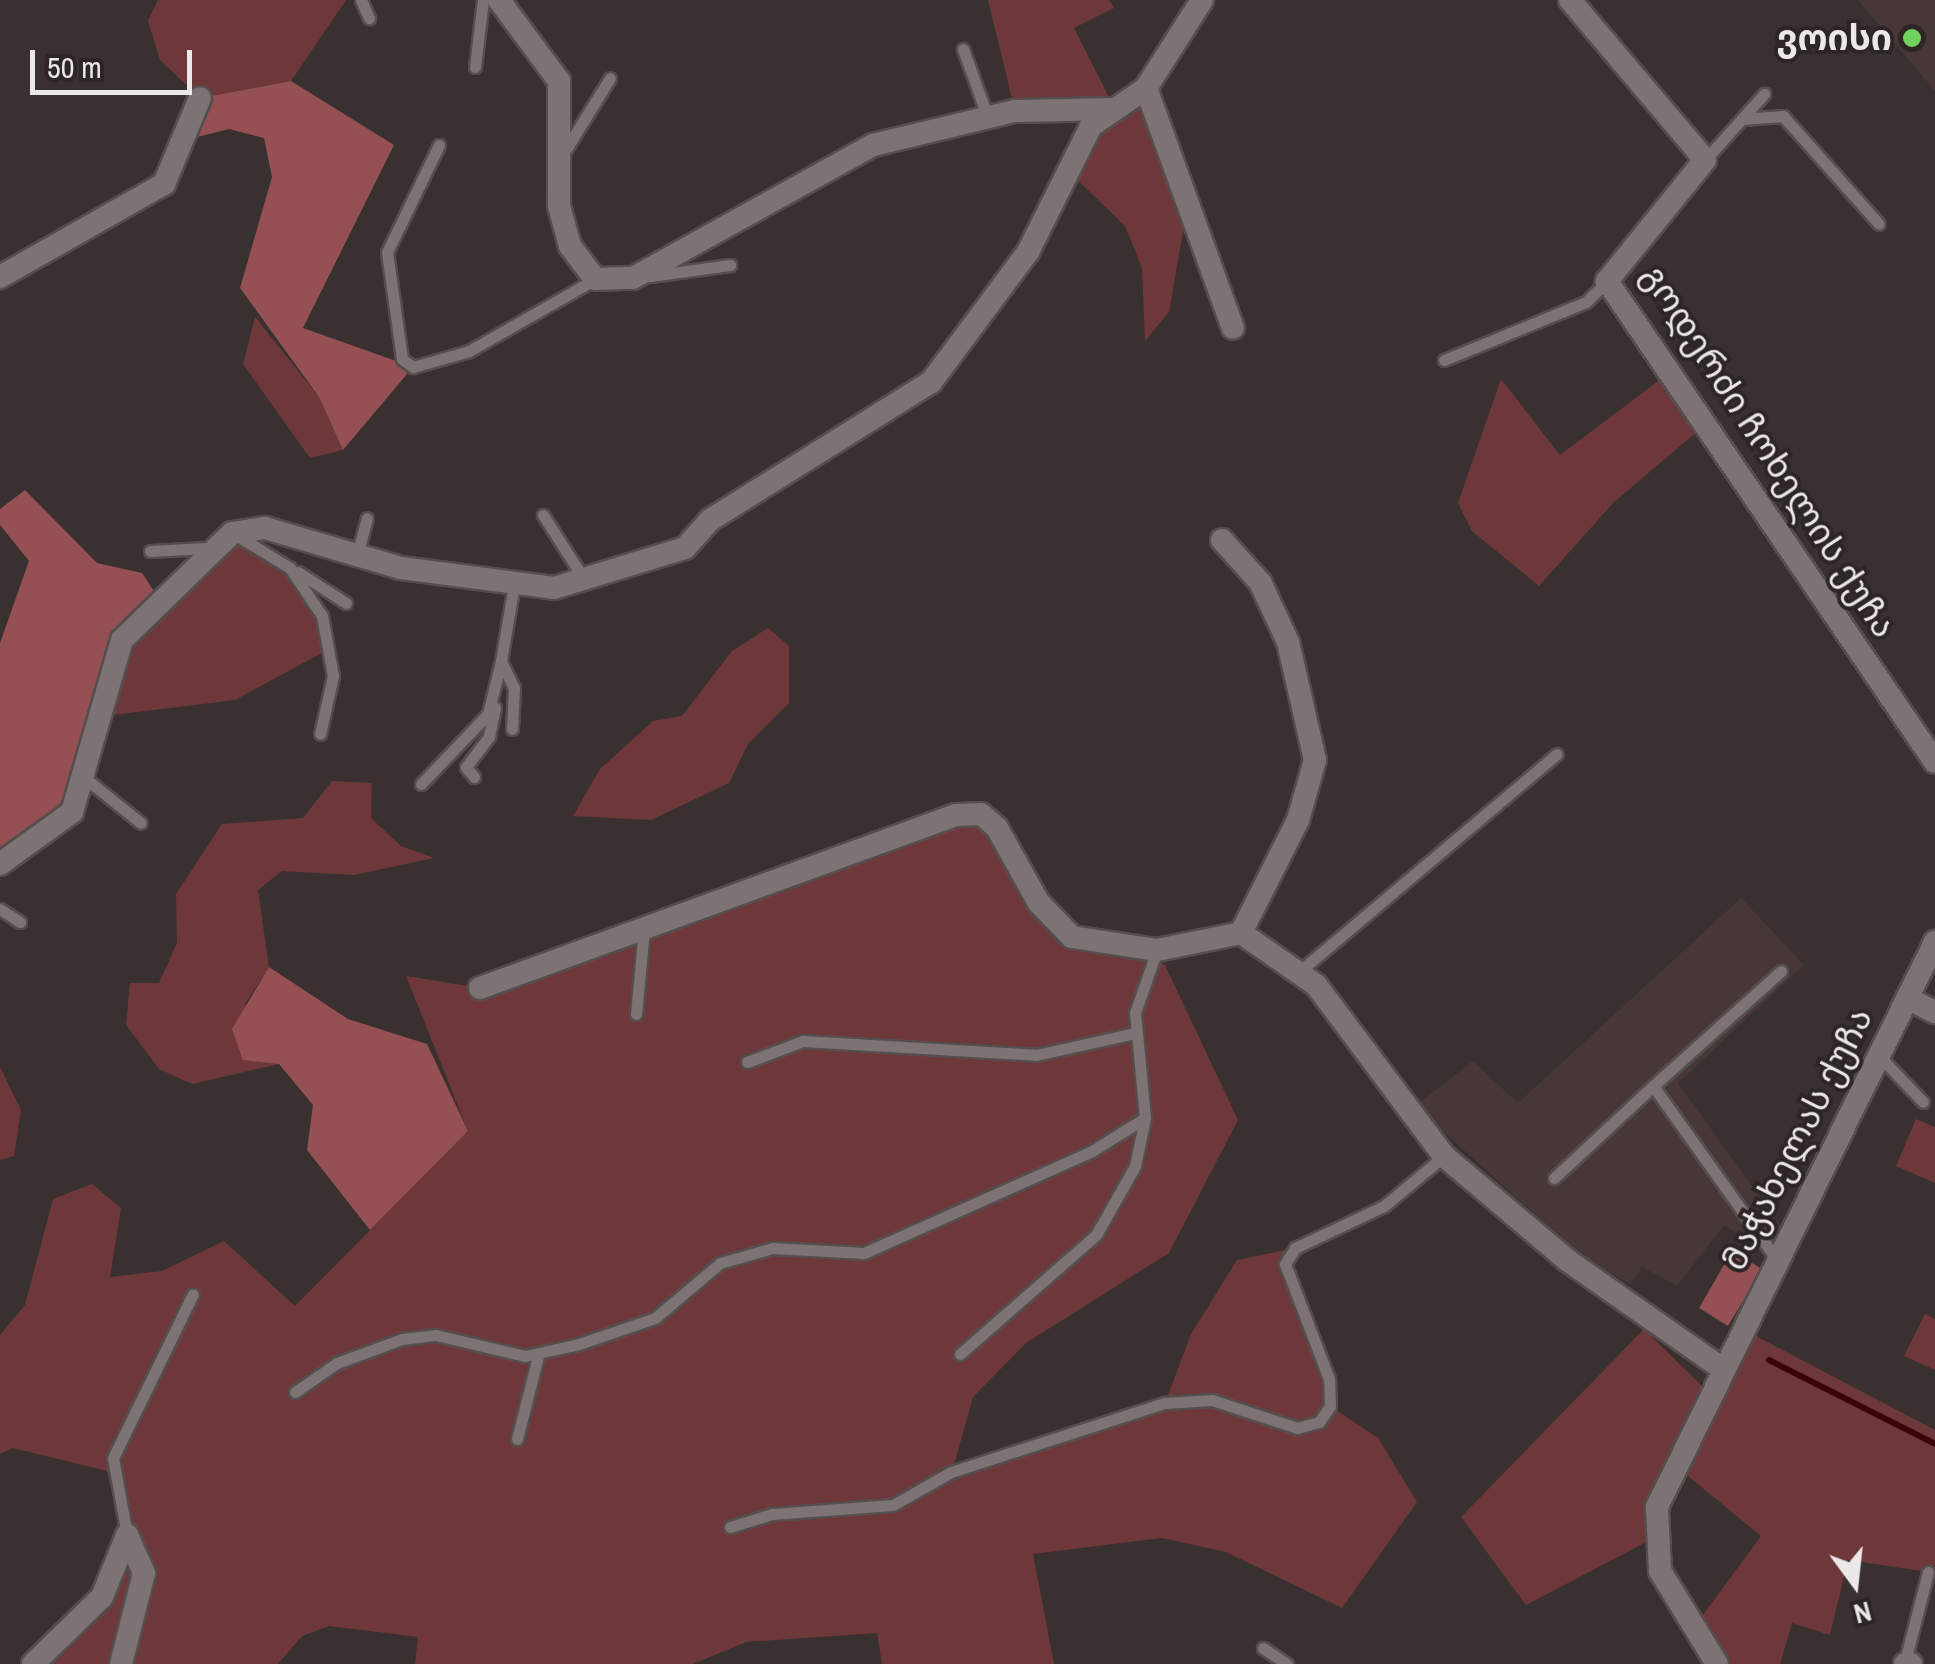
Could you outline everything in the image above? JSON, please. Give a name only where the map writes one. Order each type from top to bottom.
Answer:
[{"type":"street","points":[[499,0],[559,81],[559,159],[570,246],[594,279],[634,278],[874,145],[988,118],[1115,109]]},
{"type":"street","points":[[0,864],[72,812],[86,779],[112,655],[207,548],[232,533],[266,528],[357,555],[514,585],[584,580],[685,548],[710,520],[931,382],[1028,252],[1091,126],[1146,88],[1202,0]]},
{"type":"street","points":[[1570,0],[1705,160]]},
{"type":"street","points":[[1146,88],[1233,328]]},
{"type":"street","points":[[0,277],[164,184],[200,98]]},
{"type":"street","name":"გოდერძი ჩოხელის ქუჩა","points":[[1705,160],[1607,281],[1935,762]]},
{"type":"street","points":[[1222,540],[1260,582],[1288,642],[1315,760],[1298,820],[1240,933]]},
{"type":"street","points":[[480,988],[956,815],[981,814],[1072,937],[1158,950],[1240,933],[1300,971],[1444,1156],[1567,1260],[1720,1366]]},
{"type":"street","name":"მაჭახელას ქუჩა","points":[[1717,1664],[1660,1571],[1654,1538],[1658,1508],[1720,1366],[1932,956]]},
{"type":"street","points":[[1908,999],[1935,1012]]},
{"type":"street","points":[[32,1664],[102,1597],[127,1535]]},
{"type":"street","points":[[120,1664],[144,1573],[127,1535]]},
{"type":"lane","points":[[361,0],[369,18]]},
{"type":"lane","points":[[475,67],[484,0]]},
{"type":"lane","points":[[963,48],[988,118]]},
{"type":"lane","points":[[559,159],[610,78]]},
{"type":"lane","points":[[1705,160],[1764,94]]},
{"type":"lane","points":[[1742,119],[1784,116],[1879,224]]},
{"type":"lane","points":[[439,144],[387,252],[402,359],[413,367],[469,351],[594,279]]},
{"type":"lane","points":[[634,278],[730,265]]},
{"type":"lane","points":[[1444,360],[1586,302],[1607,281]]},
{"type":"lane","points":[[542,515],[584,580]]},
{"type":"lane","points":[[357,555],[368,518]]},
{"type":"lane","points":[[232,533],[346,603]]},
{"type":"lane","points":[[150,551],[207,548]]},
{"type":"lane","points":[[290,568],[310,589],[332,648],[320,734]]},
{"type":"lane","points":[[474,777],[466,767],[489,736],[514,585]]},
{"type":"lane","points":[[502,661],[514,688],[512,729]]},
{"type":"lane","points":[[421,784],[474,734],[496,696]]},
{"type":"lane","points":[[1300,971],[1557,754]]},
{"type":"lane","points":[[86,779],[141,823]]},
{"type":"lane","points":[[0,909],[20,922]]},
{"type":"lane","points":[[636,1014],[644,930]]},
{"type":"lane","points":[[960,1354],[1096,1235],[1135,1166],[1145,1118],[1135,1033],[1158,950]]},
{"type":"lane","points":[[1554,1178],[1781,972]]},
{"type":"lane","points":[[747,1062],[803,1041],[1036,1055],[1135,1033]]},
{"type":"lane","points":[[1880,1057],[1923,1102]]},
{"type":"lane","points":[[1653,1086],[1776,1257]]},
{"type":"lane","points":[[295,1392],[337,1363],[402,1339],[436,1335],[538,1356],[654,1318],[700,1276],[746,1254],[881,1248],[1145,1118]]},
{"type":"lane","points":[[730,1528],[772,1514],[893,1505],[951,1472],[1165,1404],[1212,1400],[1297,1428],[1319,1422],[1330,1406],[1329,1379],[1286,1264],[1295,1248],[1384,1206],[1444,1156]]},
{"type":"lane","points":[[127,1535],[113,1458],[192,1294]]},
{"type":"lane","points":[[517,1438],[538,1356]]},
{"type":"lane","points":[[1907,1663],[1928,1572]]},
{"type":"lane","points":[[1263,1648],[1287,1664]]},
{"type":"shaded area","points":[[158,0],[346,0],[291,81],[200,98],[160,60],[148,21]]},
{"type":"shaded area","points":[[988,0],[1109,0],[1114,8],[1074,28],[1115,109],[1146,88],[1188,203],[1169,312],[1145,341],[1142,268],[1125,226],[1065,168],[1113,111],[1015,111]]},
{"type":"shaded area","name":"ვოისი","points":[[1858,0],[1935,0],[1935,91]]},
{"type":"shaded area","points":[[291,81],[394,145],[303,328],[413,367],[343,450],[319,397],[240,288],[272,177],[264,138],[229,129],[189,139],[200,98]]},
{"type":"shaded area","points":[[255,317],[319,397],[343,450],[310,458],[243,364]]},
{"type":"shaded area","points":[[1669,373],[1705,425],[1614,502],[1539,586],[1472,531],[1458,503],[1501,379],[1560,455]]},
{"type":"shaded area","points":[[25,490],[97,563],[142,573],[157,596],[107,665],[66,810],[0,859],[0,643],[29,561],[0,525],[0,509]]},
{"type":"shaded area","points":[[232,533],[310,589],[331,648],[235,700],[97,717],[107,665]]},
{"type":"shaded area","points":[[768,628],[789,646],[789,703],[748,744],[729,783],[651,820],[573,816],[600,769],[653,721],[682,716],[732,651]]},
{"type":"shaded area","points":[[332,781],[372,783],[371,818],[401,846],[434,858],[354,875],[282,871],[258,890],[269,967],[245,1004],[279,1064],[192,1084],[159,1069],[126,1025],[130,983],[159,983],[177,943],[176,894],[222,824],[303,818]]},
{"type":"shaded area","points":[[981,814],[1071,937],[1165,965],[1238,1120],[1169,1253],[1026,1343],[973,1397],[952,1472],[1165,1403],[1191,1334],[1237,1260],[1295,1248],[1285,1264],[1330,1406],[1378,1438],[1417,1502],[1342,1608],[1226,1552],[1162,1538],[1033,1554],[1054,1664],[882,1664],[877,1633],[746,1642],[693,1664],[415,1664],[418,1637],[329,1626],[302,1636],[278,1664],[38,1664],[105,1609],[122,1528],[107,1471],[13,1448],[0,1454],[0,1335],[25,1305],[53,1199],[92,1184],[121,1208],[110,1277],[162,1271],[224,1241],[295,1306],[468,1131],[406,976],[480,988]]},
{"type":"shaded area","points":[[1741,898],[1804,965],[1678,1083],[1787,1235],[1775,1257],[1724,1225],[1677,1286],[1642,1267],[1631,1284],[1585,1259],[1415,1106],[1473,1061],[1518,1103]]},
{"type":"shaded area","points":[[269,967],[348,1019],[427,1044],[468,1131],[370,1230],[307,1150],[313,1105],[279,1064],[243,1060],[232,1029]]},
{"type":"shaded area","points":[[0,1067],[21,1110],[14,1156],[0,1160]]},
{"type":"shaded area","points":[[1916,1119],[1935,1127],[1935,1183],[1896,1166]]},
{"type":"shaded area","points":[[1732,1251],[1762,1269],[1728,1326],[1699,1308]]},
{"type":"shaded area","points":[[1925,1314],[1935,1319],[1935,1370],[1904,1356]]},
{"type":"shaded area","points":[[1644,1329],[1703,1387],[1678,1459],[1754,1335],[1935,1430],[1935,1564],[1928,1572],[1848,1560],[1830,1635],[1792,1623],[1780,1664],[1727,1664],[1700,1619],[1761,1536],[1677,1467],[1654,1538],[1526,1605],[1461,1517]]},
{"type":"waterway","points":[[1769,1360],[1935,1444]]},
{"type":"place","name":"ვოისი","points":[[1912,38]]}]
